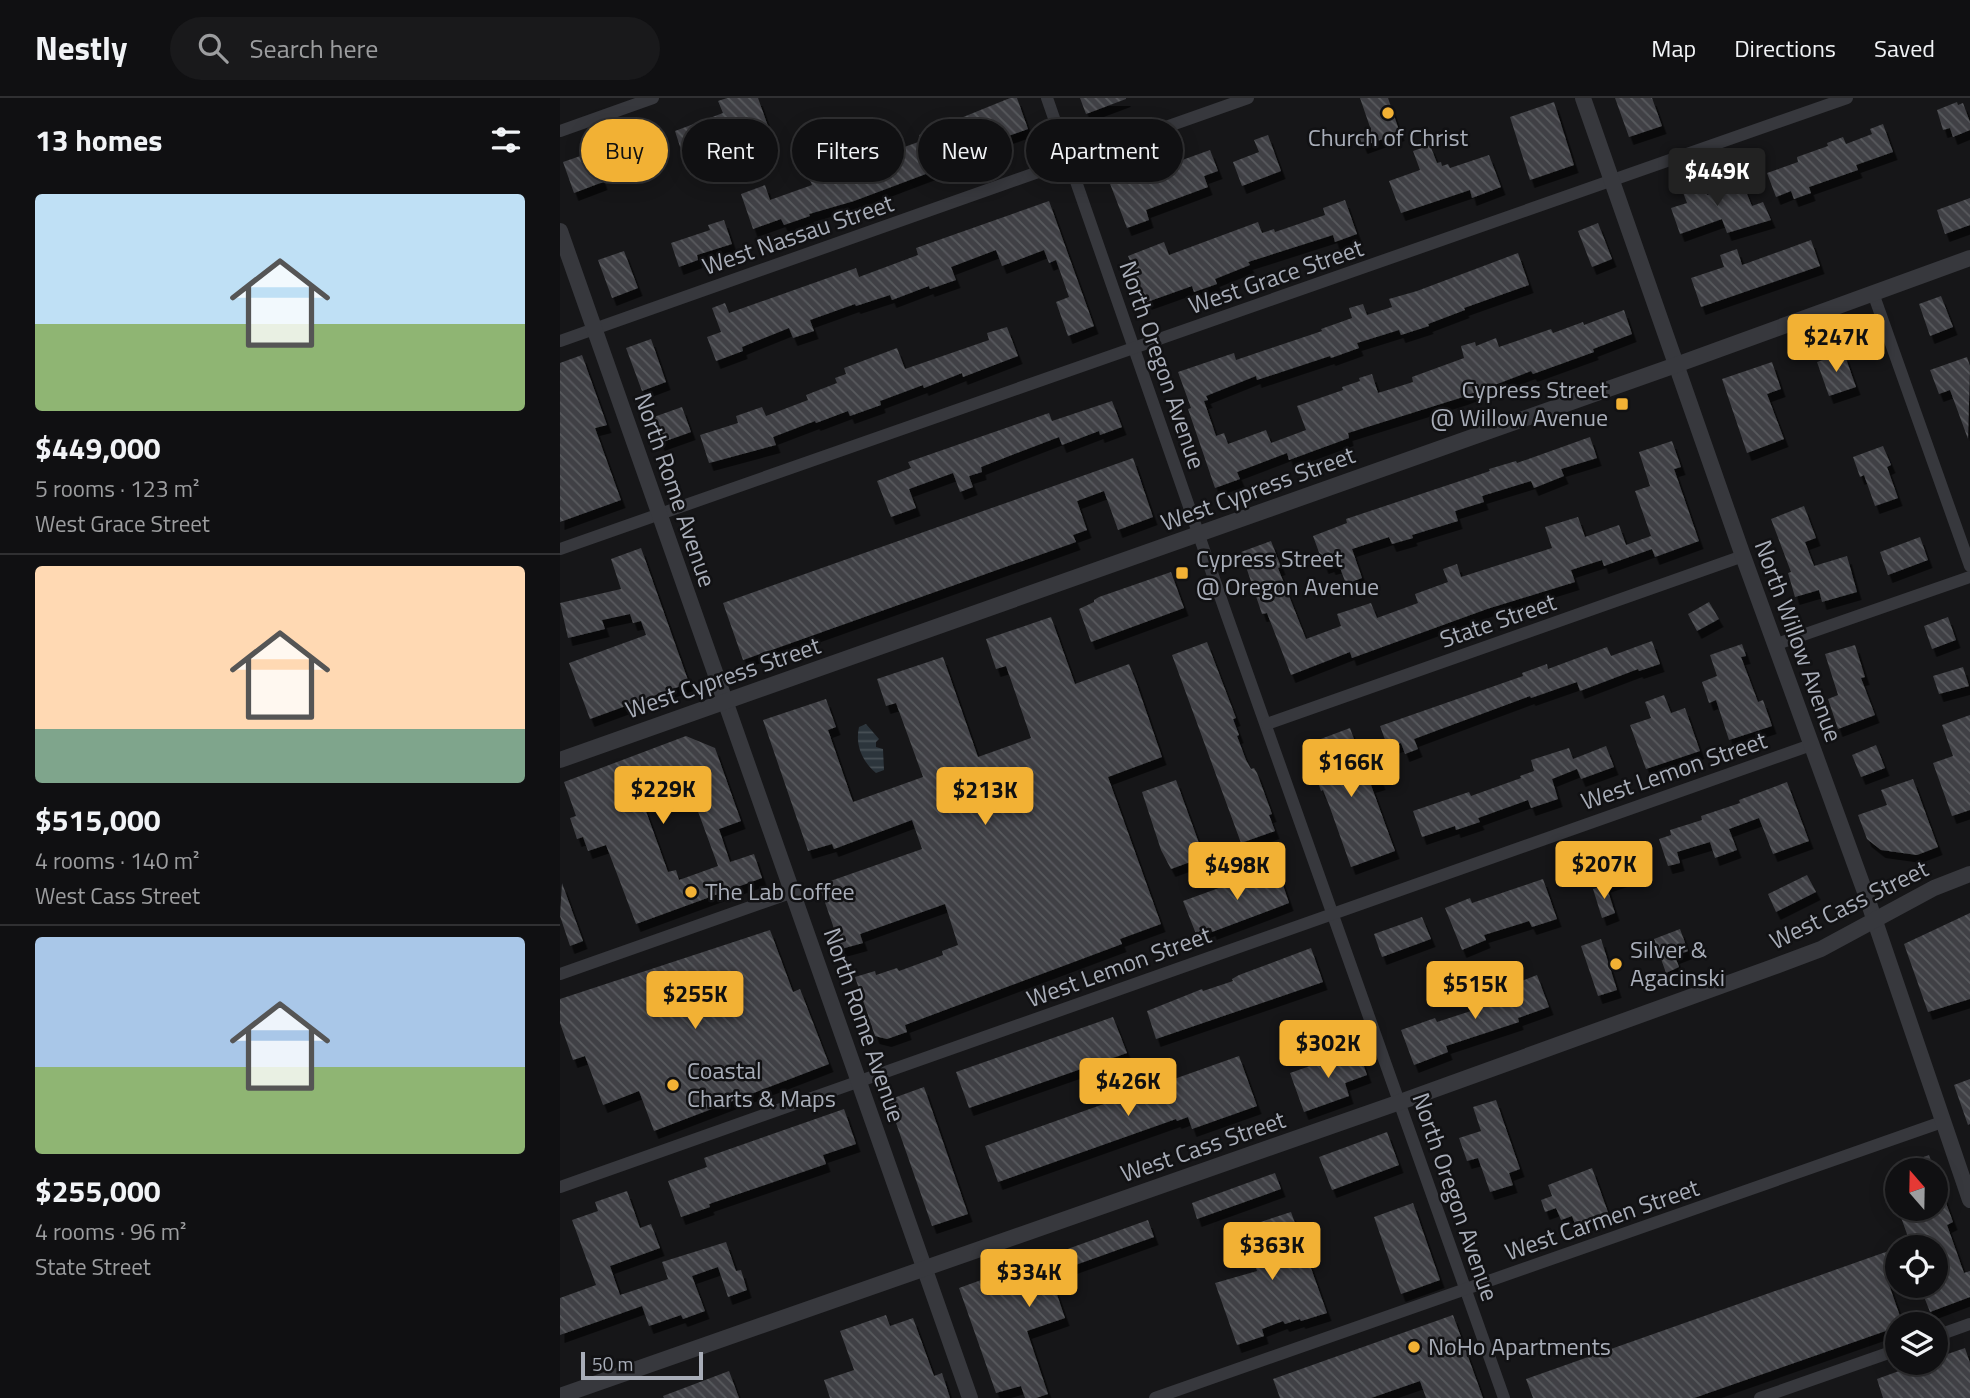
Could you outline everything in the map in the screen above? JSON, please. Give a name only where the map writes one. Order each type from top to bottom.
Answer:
[{"type":"street","points":[[560,131],[653,98]]},
{"type":"street","name":"North Oregon Avenue","points":[[1047,98],[1054,119]]},
{"type":"street","name":"West Nassau Street","points":[[1183,121],[1248,98]]},
{"type":"street","name":"North Willow Avenue","points":[[1583,98],[1774,645],[1875,921],[1942,1122],[1964,1167],[1970,1200]]},
{"type":"street","name":"West Grace Street","points":[[560,549],[1847,98]]},
{"type":"street","name":"West Nassau Street","points":[[560,341],[1026,176]]},
{"type":"street","name":"North Oregon Avenue","points":[[1076,182],[1504,1398]]},
{"type":"street","name":"North Rome Avenue","points":[[560,231],[970,1398]]},
{"type":"street","name":"West Cypress Street","points":[[560,760],[1676,365],[1970,258]]},
{"type":"street","points":[[1873,293],[1970,566]]},
{"type":"street","name":"State Street","points":[[1266,724],[1743,556]]},
{"type":"street","points":[[1774,645],[1970,577]]},
{"type":"street","name":"West Lemon Street","points":[[560,1187],[1811,745]]},
{"type":"street","name":"West Cass Street","points":[[560,1396],[1773,967],[1821,949],[1934,888],[1970,874]]},
{"type":"street","points":[[560,974],[793,892]]},
{"type":"street","name":"West Carmen Street","points":[[1155,1398],[1942,1122]]},
{"type":"street","points":[[1948,1332],[1970,1324]]},
{"type":"street","points":[[1759,1398],[1885,1354]]},
{"type":"shaded area","points":[[866,724],[879,739],[876,747],[883,749],[884,770],[876,773],[863,758],[859,746],[859,727]]},
{"type":"building","points":[[727,98],[758,98],[765,119],[707,119],[723,113],[718,101]]},
{"type":"building","points":[[1010,98],[1017,98],[1026,130],[1012,135],[1012,119],[958,119]]},
{"type":"building","points":[[1080,98],[1126,98],[1126,99],[1086,114]]},
{"type":"building","points":[[1360,98],[1388,98],[1400,133],[1363,146],[1358,134],[1371,130]]},
{"type":"building","points":[[1615,98],[1652,98],[1662,126],[1629,137]]},
{"type":"building","points":[[1554,102],[1574,165],[1530,180],[1510,117]]},
{"type":"building","points":[[1957,102],[1958,105],[1963,103],[1970,130],[1953,137],[1950,128],[1943,130],[1937,110]]},
{"type":"building","points":[[1883,124],[1893,152],[1856,165],[1858,170],[1809,187],[1811,193],[1794,199],[1791,191],[1776,197],[1767,173],[1798,162],[1797,157],[1828,146],[1827,143],[1843,137],[1846,144],[1872,134],[1870,129]]},
{"type":"building","points":[[682,128],[682,153],[675,131]]},
{"type":"building","points":[[1268,135],[1281,171],[1242,186],[1233,162],[1259,152],[1254,140]]},
{"type":"building","points":[[918,142],[918,177],[854,201],[809,214],[810,216],[784,225],[781,219],[753,229],[741,194],[765,185],[770,200],[812,185],[811,182],[904,182],[904,147]]},
{"type":"building","points":[[1430,145],[1437,163],[1441,162],[1442,166],[1448,164],[1450,168],[1489,155],[1501,187],[1472,198],[1470,190],[1401,213],[1389,181],[1420,170],[1413,151]]},
{"type":"building","points":[[1210,150],[1218,171],[1204,176],[1208,187],[1146,210],[1149,220],[1127,228],[1109,182],[1183,182],[1183,160]]},
{"type":"building","points":[[581,156],[581,182],[603,182],[574,193],[563,162]]},
{"type":"building","points":[[1699,174],[1707,195],[1742,182],[1752,206],[1763,202],[1771,220],[1727,233],[1722,219],[1680,234],[1671,208],[1687,203],[1679,182]]},
{"type":"building","points":[[1970,198],[1970,225],[1945,234],[1937,210]]},
{"type":"building","points":[[1345,200],[1357,234],[1335,242],[1333,235],[1248,262],[1250,265],[1215,279],[1217,284],[1194,292],[1192,286],[1147,302],[1128,256],[1164,242],[1169,255],[1258,222],[1262,233],[1274,229],[1275,232],[1325,215],[1323,208]]},
{"type":"building","points":[[1049,201],[1094,326],[1068,336],[1056,302],[1069,297],[1056,260],[1049,263],[1044,250],[1002,266],[996,250],[951,267],[956,280],[930,289],[929,286],[892,300],[890,295],[856,306],[855,304],[810,320],[814,331],[793,338],[789,328],[716,361],[707,337],[721,332],[712,308],[725,303],[729,313],[856,268],[859,277],[918,255],[916,248]]},
{"type":"building","points":[[724,220],[732,244],[697,255],[698,260],[679,267],[671,243],[710,230],[708,225]]},
{"type":"building","points":[[1598,223],[1612,259],[1592,267],[1578,231]]},
{"type":"building","points":[[1811,240],[1820,266],[1701,307],[1691,278],[1724,267],[1720,255],[1737,249],[1742,265]]},
{"type":"building","points":[[624,251],[638,288],[612,298],[598,260]]},
{"type":"building","points":[[1518,253],[1529,285],[1464,308],[1465,310],[1428,324],[1429,326],[1401,335],[1399,330],[1357,343],[1359,348],[1331,358],[1330,356],[1257,380],[1256,376],[1206,396],[1208,400],[1204,401],[1216,436],[1224,433],[1228,444],[1266,430],[1271,443],[1306,430],[1297,406],[1343,390],[1342,387],[1372,374],[1378,393],[1413,382],[1412,377],[1464,358],[1461,346],[1475,342],[1476,346],[1496,338],[1499,347],[1551,329],[1553,333],[1583,322],[1584,325],[1624,310],[1632,334],[1593,349],[1594,352],[1533,374],[1531,371],[1463,397],[1348,433],[1349,438],[1289,460],[1287,453],[1237,472],[1240,479],[1215,488],[1178,372],[1234,353],[1236,360],[1322,331],[1321,329],[1352,318],[1349,308],[1363,304],[1367,315],[1392,307],[1389,299]]},
{"type":"building","points":[[1941,296],[1953,327],[1930,336],[1919,304]]},
{"type":"building","points":[[1007,327],[1018,356],[963,377],[962,373],[924,388],[923,385],[850,416],[848,411],[816,423],[815,421],[773,437],[776,445],[709,463],[700,435],[738,423],[736,416],[762,407],[766,416],[808,400],[806,395],[837,383],[835,378],[846,374],[844,368],[897,348],[905,369],[989,340],[987,333]]},
{"type":"building","points":[[651,339],[666,382],[642,391],[626,348]]},
{"type":"building","points":[[1844,353],[1856,387],[1829,396],[1817,362]]},
{"type":"building","points":[[582,355],[607,425],[595,428],[621,500],[560,522],[560,363]]},
{"type":"building","points":[[1967,357],[1970,366],[1968,439],[1950,390],[1939,394],[1930,370]]},
{"type":"building","points":[[1772,362],[1781,389],[1767,394],[1784,439],[1747,453],[1722,379]]},
{"type":"building","points":[[1112,401],[1122,427],[1100,435],[1099,431],[1062,445],[1059,437],[981,467],[982,472],[969,476],[973,487],[960,492],[953,473],[909,489],[916,508],[891,517],[877,481],[911,468],[908,462],[1049,413],[1052,421]]},
{"type":"building","points":[[682,407],[691,432],[660,443],[651,418]]},
{"type":"building","points":[[1590,437],[1597,458],[1561,469],[1564,476],[1534,488],[1531,481],[1482,496],[1484,502],[1455,511],[1458,521],[1412,535],[1413,538],[1392,544],[1389,537],[1352,549],[1362,578],[1346,584],[1339,565],[1324,566],[1313,536],[1347,523],[1346,519]]},
{"type":"building","points":[[1672,441],[1681,467],[1674,469],[1699,541],[1655,557],[1652,549],[1604,566],[1602,560],[1571,570],[1575,582],[1487,609],[1352,658],[1350,652],[1291,675],[1267,613],[1262,614],[1241,552],[1271,541],[1281,567],[1278,568],[1306,639],[1341,626],[1337,614],[1371,603],[1377,618],[1418,603],[1415,594],[1448,582],[1443,569],[1457,564],[1461,577],[1552,548],[1545,527],[1578,517],[1585,537],[1619,525],[1626,545],[1651,536],[1635,491],[1650,486],[1639,452]]},
{"type":"building","points":[[1883,446],[1891,465],[1887,467],[1898,498],[1875,506],[1864,475],[1860,477],[1853,457]]},
{"type":"building","points":[[1133,458],[1153,517],[1118,530],[1104,491],[1077,501],[1087,530],[1073,535],[1076,542],[743,660],[723,603]]},
{"type":"building","points":[[1804,506],[1816,538],[1805,542],[1814,566],[1847,556],[1857,592],[1822,602],[1819,590],[1795,597],[1788,573],[1791,572],[1771,519]]},
{"type":"building","points":[[1920,537],[1928,560],[1888,575],[1880,552]]},
{"type":"building","points":[[641,548],[689,683],[590,719],[569,663],[646,635],[641,621],[633,623],[630,614],[602,620],[605,629],[568,638],[560,603],[621,589],[611,559]]},
{"type":"building","points":[[1171,572],[1184,608],[1091,642],[1079,609],[1099,597]]},
{"type":"building","points":[[1709,602],[1719,619],[1697,631],[1688,614]]},
{"type":"building","points":[[1051,617],[1075,684],[1129,664],[1135,679],[1162,757],[1108,777],[1161,924],[1120,939],[1122,944],[905,1025],[907,1032],[887,1039],[875,1036],[855,977],[875,971],[876,975],[897,968],[899,971],[943,955],[942,951],[958,945],[945,904],[860,934],[863,943],[841,949],[819,885],[922,849],[912,820],[834,849],[832,844],[808,851],[763,720],[826,699],[836,727],[828,730],[853,802],[923,777],[896,703],[886,706],[877,679],[943,657],[978,757],[1031,738],[1006,666],[996,669],[986,639]]},
{"type":"building","points":[[1948,617],[1956,640],[1932,649],[1924,626]]},
{"type":"building","points":[[1652,641],[1660,664],[1639,671],[1638,669],[1580,691],[1577,682],[1531,698],[1530,696],[1414,739],[1418,749],[1405,754],[1401,743],[1388,748],[1380,726],[1523,676],[1522,673],[1547,664],[1548,669],[1607,647],[1611,656]]},
{"type":"building","points":[[1207,642],[1236,718],[1233,719],[1239,735],[1237,736],[1246,760],[1257,773],[1272,814],[1269,815],[1275,831],[1241,843],[1172,655]]},
{"type":"building","points":[[1742,644],[1746,656],[1741,657],[1758,702],[1763,700],[1772,726],[1729,740],[1716,700],[1709,703],[1702,682],[1717,676],[1710,655]]},
{"type":"building","points":[[1855,645],[1865,677],[1861,678],[1875,715],[1838,729],[1828,699],[1838,695],[1825,654]]},
{"type":"building","points":[[1963,667],[1969,686],[1939,694],[1933,676]]},
{"type":"building","points":[[1664,695],[1671,713],[1685,708],[1700,751],[1646,769],[1630,725],[1651,718],[1645,702]]},
{"type":"building","points":[[1970,715],[1970,810],[1952,816],[1933,763],[1953,756],[1942,725]]},
{"type":"building","points":[[1350,728],[1355,742],[1347,746],[1357,774],[1375,767],[1381,782],[1371,785],[1395,851],[1351,867],[1307,751],[1312,749],[1310,743]]},
{"type":"building","points":[[686,736],[715,748],[741,821],[719,829],[730,862],[754,854],[762,878],[636,924],[606,845],[588,851],[583,837],[577,839],[570,818],[576,816],[564,782]],"holes":[[[685,776],[718,866],[679,880],[676,870],[668,872],[639,792]]]},
{"type":"building","points":[[1876,745],[1885,768],[1861,777],[1852,755]]},
{"type":"building","points":[[1606,746],[1614,767],[1581,779],[1577,769],[1552,779],[1558,799],[1531,808],[1528,800],[1478,818],[1480,822],[1456,830],[1455,826],[1422,837],[1413,811],[1469,792],[1471,796],[1521,778],[1520,776],[1534,771],[1531,760],[1569,748],[1573,759]]},
{"type":"building","points":[[1913,779],[1938,847],[1917,855],[1881,850],[1867,839],[1858,815],[1887,805],[1881,790]]},
{"type":"building","points":[[1176,780],[1204,857],[1171,869],[1161,850],[1142,792]]},
{"type":"building","points":[[1787,782],[1809,841],[1773,854],[1759,818],[1729,829],[1737,850],[1715,858],[1710,842],[1677,852],[1680,863],[1668,866],[1659,839],[1671,835],[1670,830],[1702,820],[1701,816],[1740,803],[1739,800]]},
{"type":"building","points":[[1619,857],[1626,878],[1602,886],[1594,866]]},
{"type":"building","points":[[1277,867],[1289,903],[1212,932],[1211,928],[1196,934],[1183,901]]},
{"type":"building","points":[[1807,875],[1816,892],[1776,912],[1768,894]]},
{"type":"building","points":[[1543,879],[1557,919],[1532,927],[1529,921],[1484,935],[1486,940],[1462,950],[1445,908],[1470,898],[1472,903]]},
{"type":"building","points":[[562,883],[583,941],[570,946],[560,916]]},
{"type":"building","points":[[1606,885],[1615,913],[1602,918],[1593,889]]},
{"type":"building","points":[[1970,913],[1970,999],[1928,1012],[1904,944]]},
{"type":"building","points":[[1422,917],[1431,939],[1382,957],[1374,934]]},
{"type":"building","points":[[1680,929],[1688,951],[1675,956],[1679,967],[1666,973],[1654,939]]},
{"type":"building","points":[[770,930],[793,992],[800,989],[829,1064],[654,1131],[639,1091],[603,1105],[585,1056],[573,1060],[560,1023],[560,999]]},
{"type":"building","points":[[1601,939],[1617,990],[1598,996],[1581,946]]},
{"type":"building","points":[[1311,948],[1323,982],[1156,1039],[1147,1011],[1202,989],[1203,991],[1233,981],[1232,979],[1239,975]]},
{"type":"building","points":[[1537,975],[1549,1007],[1518,1018],[1519,1022],[1446,1046],[1448,1052],[1414,1065],[1401,1030],[1435,1018],[1437,1022],[1474,1010],[1473,1005],[1516,989],[1514,984]]},
{"type":"building","points":[[1113,1017],[1127,1053],[969,1108],[956,1072]]},
{"type":"building","points":[[1358,1049],[1367,1075],[1345,1083],[1349,1096],[1304,1112],[1290,1073]]},
{"type":"building","points":[[1239,1056],[1257,1106],[1192,1129],[1188,1117],[1177,1121],[1176,1119],[998,1182],[985,1146]]},
{"type":"building","points":[[1970,1079],[1970,1124],[1968,1125],[1954,1085]]},
{"type":"building","points":[[924,1087],[968,1214],[932,1226],[888,1100]]},
{"type":"building","points":[[1496,1100],[1520,1169],[1509,1173],[1513,1185],[1490,1192],[1478,1158],[1467,1161],[1459,1138],[1481,1131],[1473,1107]]},
{"type":"building","points":[[844,1109],[856,1144],[823,1155],[826,1164],[709,1204],[710,1207],[681,1217],[668,1181],[707,1167],[704,1158]]},
{"type":"building","points":[[1387,1132],[1399,1165],[1332,1190],[1319,1157]]},
{"type":"building","points":[[1592,1168],[1609,1215],[1576,1227],[1572,1216],[1561,1220],[1556,1208],[1545,1212],[1541,1200],[1552,1196],[1548,1185]]},
{"type":"building","points":[[1275,1173],[1281,1189],[1197,1219],[1192,1203]]},
{"type":"building","points":[[627,1191],[640,1228],[651,1224],[660,1248],[610,1266],[620,1295],[668,1279],[662,1262],[726,1242],[736,1271],[741,1270],[747,1290],[728,1297],[718,1267],[692,1276],[705,1311],[683,1319],[681,1315],[649,1326],[642,1306],[560,1335],[560,1298],[596,1285],[572,1220],[598,1211],[595,1202]]},
{"type":"building","points":[[1413,1203],[1440,1280],[1401,1294],[1374,1217]]},
{"type":"building","points":[[1948,1208],[1953,1222],[1947,1225],[1964,1273],[1970,1271],[1970,1297],[1930,1312],[1925,1298],[1948,1298],[1948,1235],[1907,1235],[1903,1222],[1948,1222]]},
{"type":"building","points":[[1291,1212],[1327,1313],[1285,1324],[1283,1321],[1262,1329],[1264,1336],[1237,1345],[1215,1283],[1257,1271],[1242,1228]]},
{"type":"building","points":[[1148,1220],[1154,1237],[1050,1274],[1065,1318],[1027,1331],[1048,1394],[1025,1398],[1021,1386],[996,1393],[959,1288]]},
{"type":"building","points":[[1885,1252],[1885,1298],[1894,1298],[1898,1312],[1885,1312],[1885,1331],[1694,1398],[1533,1398],[1526,1379]]},
{"type":"building","points":[[886,1315],[890,1326],[913,1318],[934,1376],[942,1373],[950,1398],[830,1398],[824,1380],[854,1370],[840,1331]]},
{"type":"building","name":"NoHo Apartments","points":[[1453,1315],[1483,1398],[1426,1398],[1420,1381],[1371,1398],[1280,1398],[1273,1379]]},
{"type":"building","points":[[1965,1348],[1970,1363],[1970,1398],[1883,1398],[1877,1379],[1888,1375],[1948,1375],[1948,1354]]},
{"type":"building","points":[[729,1371],[739,1398],[663,1396]]},
{"type":"place","name":"Church of Christ","points":[[1388,113]]},
{"type":"place","name":"Cypress Street @ Willow Avenue","points":[[1622,404]]},
{"type":"place","name":"Cypress Street @ Oregon Avenue","points":[[1182,573]]},
{"type":"place","name":"The Lab Coffee","points":[[691,892]]},
{"type":"place","name":"Silver & Agacinski","points":[[1616,964]]},
{"type":"place","name":"Coastal Charts & Maps","points":[[673,1085]]},
{"type":"place","name":"NoHo Apartments","points":[[1414,1347]]}]
